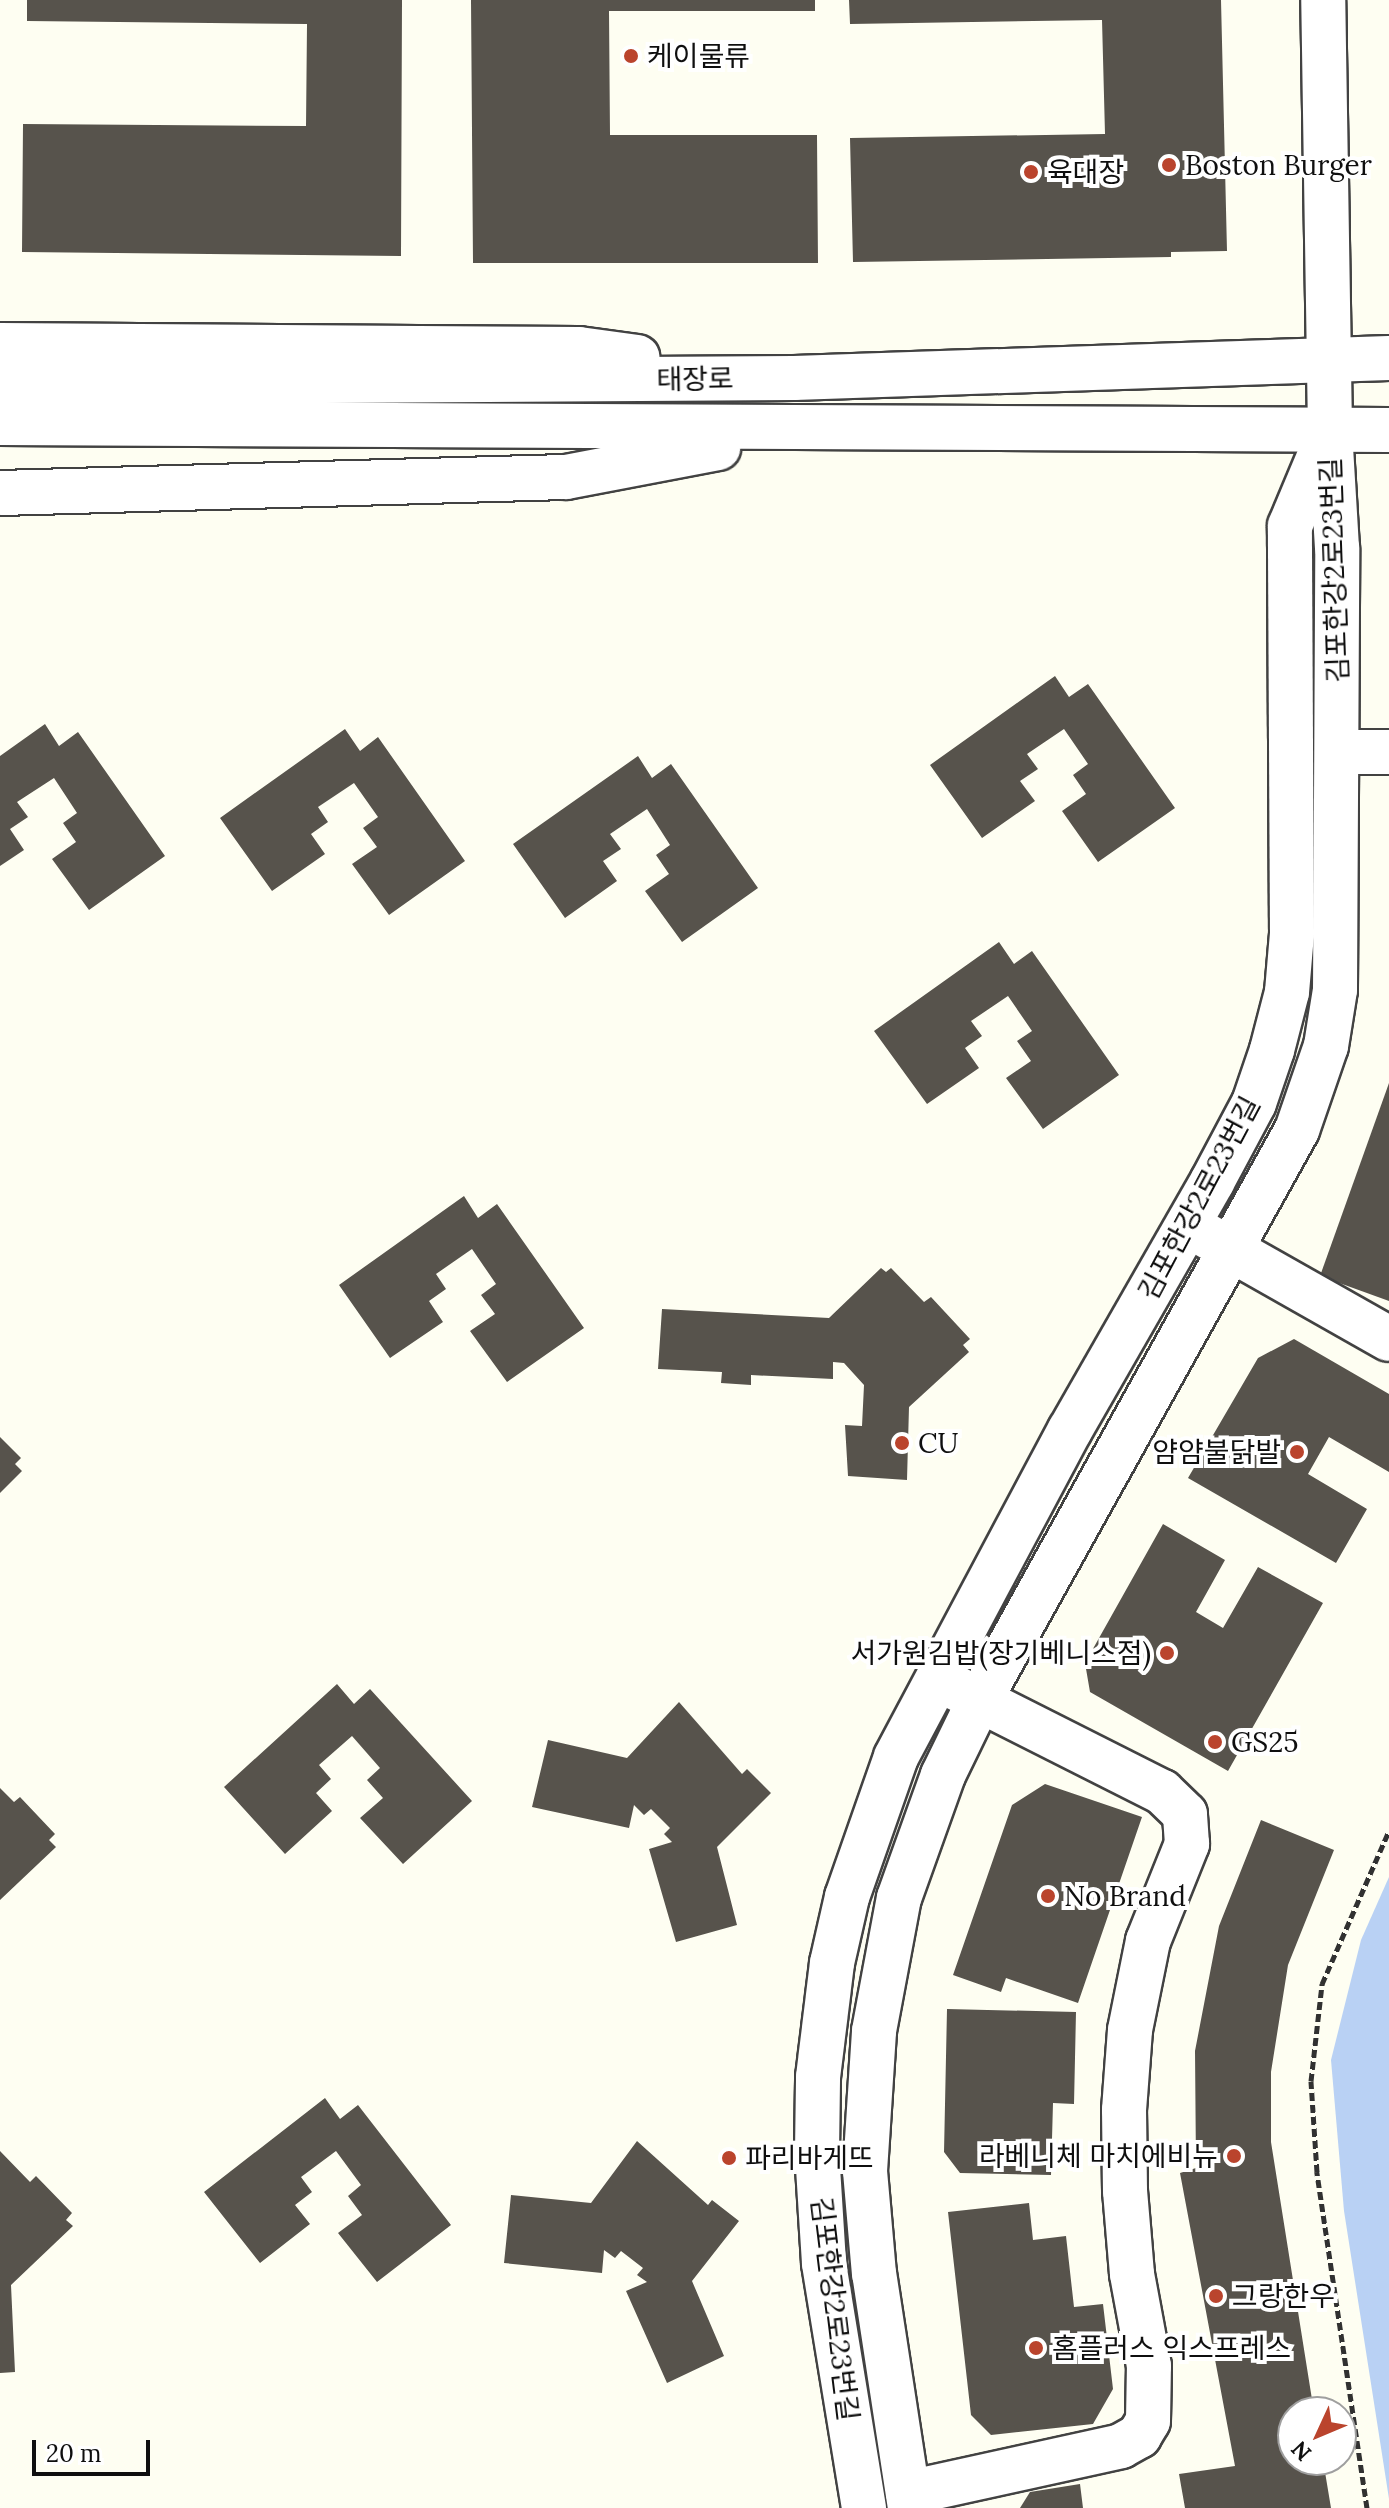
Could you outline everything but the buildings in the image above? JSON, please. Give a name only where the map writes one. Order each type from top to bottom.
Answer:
[{"type":"street","points":[[1323,0],[1330,430]]},
{"type":"street","points":[[0,345],[579,349],[794,378]]},
{"type":"street","name":"태장로","points":[[0,383],[794,378],[1330,357],[1389,358]]},
{"type":"street","name":"태장로","points":[[0,423],[807,431],[1389,430]]},
{"type":"street","name":"김포한강2로23번길","points":[[909,2500],[874,2274],[865,2171],[867,2106],[884,1958],[899,1898],[943,1775],[979,1701],[1233,1251],[1297,1130],[1326,1046],[1339,938],[1337,548],[1330,430]]},
{"type":"street","name":"김포한강2로23번길","points":[[864,2508],[824,2263],[817,2152],[820,2062],[832,1963],[851,1884],[896,1757],[1254,1103],[1287,992],[1292,934],[1290,526],[1330,430]]},
{"type":"street","points":[[0,493],[566,477],[807,431]]},
{"type":"street","points":[[1339,752],[1389,752]]},
{"type":"street","points":[[1187,1225],[1389,1339]]},
{"type":"street","points":[[909,2500],[1121,2446],[1139,2436],[1152,2403],[1132,2274],[1124,2110],[1130,2030],[1148,1941],[1187,1844],[1185,1814],[1162,1792],[938,1679]]},
{"type":"path","points":[[1367,2508],[1317,2172],[1311,2081],[1322,1984],[1389,1831]]},
{"type":"water","points":[[1389,1877],[1389,2499],[1344,2211],[1331,2060],[1361,1940]]},
{"type":"place","name":"케이물류","points":[[631,56]]},
{"type":"place","name":"Boston Burger","points":[[1169,165]]},
{"type":"place","name":"육대장","points":[[1031,172]]},
{"type":"place","name":"CU","points":[[902,1443]]},
{"type":"place","name":"얌얌불닭발","points":[[1297,1452]]},
{"type":"place","name":"서가원김밥(장기베니스점)","points":[[1167,1653]]},
{"type":"place","name":"GS25","points":[[1215,1742]]},
{"type":"place","name":"No Brand","points":[[1048,1896]]},
{"type":"place","name":"라베니체 마치에비뉴","points":[[1234,2156]]},
{"type":"place","name":"파리바게뜨","points":[[729,2158]]},
{"type":"place","name":"그랑한우","points":[[1216,2296]]},
{"type":"place","name":"홈플러스 익스프레스","points":[[1036,2348]]}]
